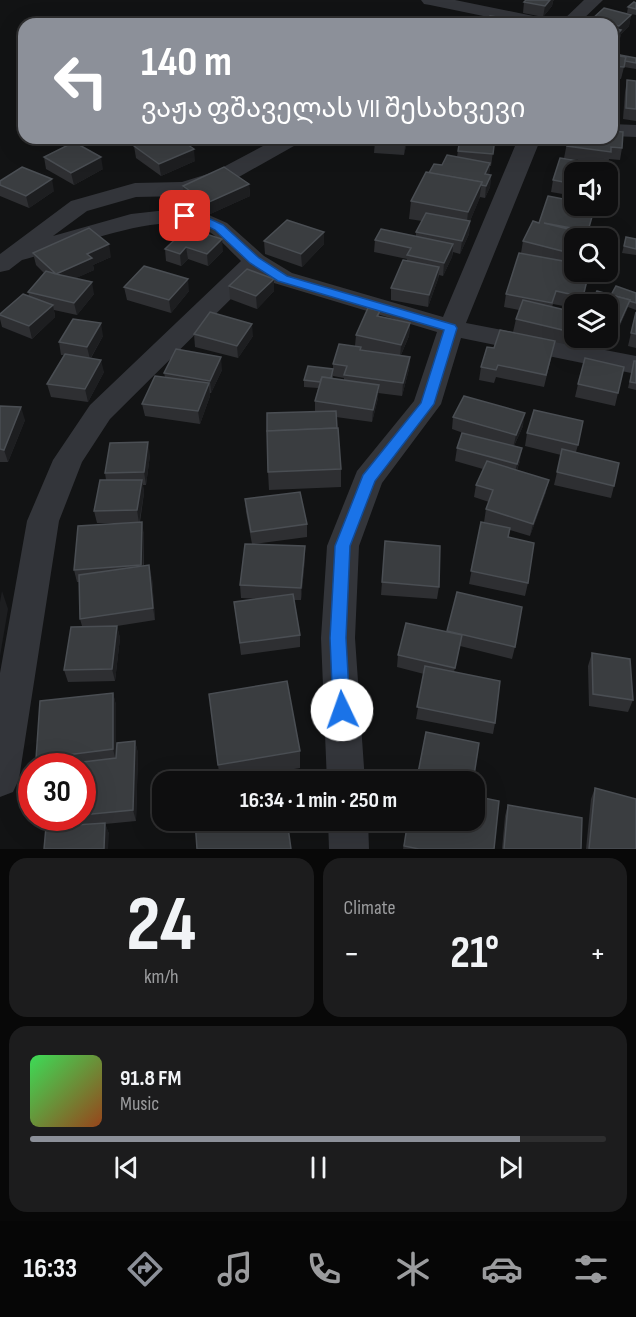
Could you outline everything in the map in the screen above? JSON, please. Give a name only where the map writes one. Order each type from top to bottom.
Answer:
[{"type":"street","points":[[430,0],[518,18]]},
{"type":"street","points":[[574,18],[594,0]]},
{"type":"street","points":[[618,130],[636,131]]},
{"type":"street","points":[[9,259],[79,206],[135,190],[184,189],[222,177],[283,144]]},
{"type":"street","points":[[345,771],[338,638],[343,546],[368,479],[427,404],[451,328],[528,144]]},
{"type":"street","points":[[9,259],[131,221],[185,216],[202,219],[219,228],[255,261],[283,278],[451,328],[636,365]]},
{"type":"street","points":[[2,762],[43,521],[69,460],[100,412],[255,261]]},
{"type":"street","points":[[348,831],[349,849]]},
{"type":"building","points":[[526,0],[550,0],[545,6],[524,2]]},
{"type":"building","points":[[634,2],[636,9],[628,7]]},
{"type":"building","points":[[604,8],[631,15],[619,26],[618,18],[593,18]]},
{"type":"building","points":[[620,55],[636,58],[636,63],[625,61],[626,57]]},
{"type":"building","points":[[618,56],[626,57],[624,67],[618,66]]},
{"type":"building","points":[[627,80],[636,81],[636,109],[626,108]]},
{"type":"building","points":[[618,132],[623,132],[622,148],[611,147],[611,152],[567,146],[567,144],[618,144]]},
{"type":"building","points":[[70,144],[78,144],[101,157],[71,173],[44,157]]},
{"type":"building","points":[[139,144],[187,144],[194,149],[159,164],[134,146]]},
{"type":"building","points":[[459,144],[494,144],[493,154],[458,151]]},
{"type":"building","points":[[447,155],[490,163],[485,174],[491,175],[486,186],[481,185],[482,182],[429,173],[434,164],[442,165]]},
{"type":"building","points":[[560,158],[586,162],[564,162],[564,182],[553,180]]},
{"type":"building","points":[[22,167],[52,179],[26,196],[0,185],[0,181]]},
{"type":"building","points":[[224,167],[249,184],[207,203],[183,186]]},
{"type":"building","points":[[426,172],[482,182],[468,212],[411,201]]},
{"type":"building","points":[[548,196],[564,199],[564,216],[592,216],[589,228],[572,228],[544,223],[564,228],[564,251],[523,241],[533,221],[539,223]]},
{"type":"building","points":[[426,213],[470,221],[462,241],[416,232]]},
{"type":"building","points":[[287,220],[324,232],[301,254],[264,241]]},
{"type":"building","points":[[89,228],[109,244],[87,254],[92,258],[56,274],[33,253]]},
{"type":"building","points":[[187,228],[222,239],[207,254],[186,247],[180,254],[165,249]]},
{"type":"building","points":[[381,229],[453,244],[444,263],[407,255],[411,248],[375,240]]},
{"type":"building","points":[[626,237],[636,239],[636,249],[624,246]]},
{"type":"building","points":[[519,253],[564,261],[564,282],[587,282],[584,294],[556,291],[552,303],[506,294]]},
{"type":"building","points":[[403,260],[439,267],[429,295],[391,288]]},
{"type":"building","points":[[144,266],[188,279],[169,300],[124,287]]},
{"type":"building","points":[[247,269],[274,279],[256,296],[229,286]]},
{"type":"building","points":[[46,271],[92,282],[74,303],[28,292]]},
{"type":"building","points":[[616,286],[636,293],[636,303],[618,297],[618,294],[612,294]]},
{"type":"building","points":[[23,294],[53,305],[29,326],[0,315]]},
{"type":"building","points":[[618,297],[630,300],[618,327]]},
{"type":"building","points":[[523,300],[564,310],[564,330],[516,319]]},
{"type":"building","points":[[368,308],[380,311],[377,316],[410,323],[401,345],[356,335]]},
{"type":"building","points":[[210,312],[252,324],[237,346],[194,334]]},
{"type":"building","points":[[636,312],[636,334],[631,333]]},
{"type":"building","points":[[73,319],[101,323],[87,347],[59,342]]},
{"type":"building","points":[[500,330],[555,341],[546,375],[498,365],[496,370],[481,367],[487,347],[494,348]]},
{"type":"building","points":[[339,344],[361,347],[360,350],[410,357],[403,383],[344,375],[347,366],[333,364]]},
{"type":"building","points":[[176,349],[221,357],[210,381],[164,373]]},
{"type":"building","points":[[65,354],[101,360],[85,389],[47,384]]},
{"type":"building","points":[[585,358],[624,367],[618,393],[578,384]]},
{"type":"building","points":[[634,361],[636,361],[636,383],[630,382]]},
{"type":"building","points":[[308,366],[333,369],[331,378],[322,377],[320,382],[304,380]]},
{"type":"building","points":[[155,376],[209,383],[198,411],[142,404]]},
{"type":"building","points":[[322,377],[379,385],[373,410],[315,401]]},
{"type":"building","points":[[464,396],[525,413],[516,435],[453,417]]},
{"type":"building","points":[[0,406],[21,407],[4,450],[0,449]]},
{"type":"building","points":[[534,410],[583,421],[578,445],[527,433]]},
{"type":"building","points":[[336,411],[337,428],[267,431],[267,413]]},
{"type":"building","points":[[338,428],[341,469],[268,472],[267,431]]},
{"type":"building","points":[[462,433],[522,448],[517,464],[457,448]]},
{"type":"building","points":[[148,442],[144,472],[105,473],[110,443]]},
{"type":"building","points":[[562,449],[619,463],[614,486],[557,472]]},
{"type":"building","points":[[487,461],[549,480],[533,524],[486,509],[493,490],[476,485]]},
{"type":"building","points":[[100,480],[142,480],[137,510],[94,511]]},
{"type":"building","points":[[300,492],[307,524],[251,532],[245,499]]},
{"type":"building","points":[[142,522],[141,565],[74,570],[78,526]]},
{"type":"building","points":[[481,522],[510,528],[508,537],[534,543],[528,583],[471,571]]},
{"type":"building","points":[[385,541],[440,546],[439,587],[382,582]]},
{"type":"building","points":[[245,544],[305,546],[301,588],[240,585]]},
{"type":"building","points":[[149,565],[153,608],[80,619],[79,575]]},
{"type":"building","points":[[457,592],[522,607],[515,647],[447,631]]},
{"type":"building","points":[[293,594],[300,635],[240,643],[234,602]]},
{"type":"building","points":[[406,623],[462,635],[455,668],[398,655]]},
{"type":"building","points":[[117,626],[112,669],[64,670],[71,627]]},
{"type":"building","points":[[592,653],[630,659],[633,700],[593,694]]},
{"type":"building","points":[[425,666],[500,681],[495,723],[417,707]]},
{"type":"building","points":[[287,681],[300,751],[218,765],[209,694]]},
{"type":"building","points":[[113,693],[113,749],[82,753],[36,753],[40,701]]},
{"type":"building","points":[[426,732],[479,743],[475,771],[418,771]]},
{"type":"building","points":[[135,741],[133,810],[96,814],[96,760],[116,758],[117,743]]},
{"type":"building","points":[[595,788],[636,799],[636,849],[589,849]]},
{"type":"building","points":[[485,798],[499,801],[494,849],[419,849],[404,846],[406,831],[485,831]]},
{"type":"building","points":[[508,805],[582,818],[581,849],[504,849]]},
{"type":"building","points":[[105,823],[104,849],[44,849],[46,831],[96,831],[96,824]]},
{"type":"building","points":[[196,831],[289,831],[291,849],[197,849]]},
{"type":"route","points":[[185,216],[202,219],[219,228],[255,261],[283,278],[451,328],[427,404],[368,479],[343,546],[338,638],[342,710]]}]
